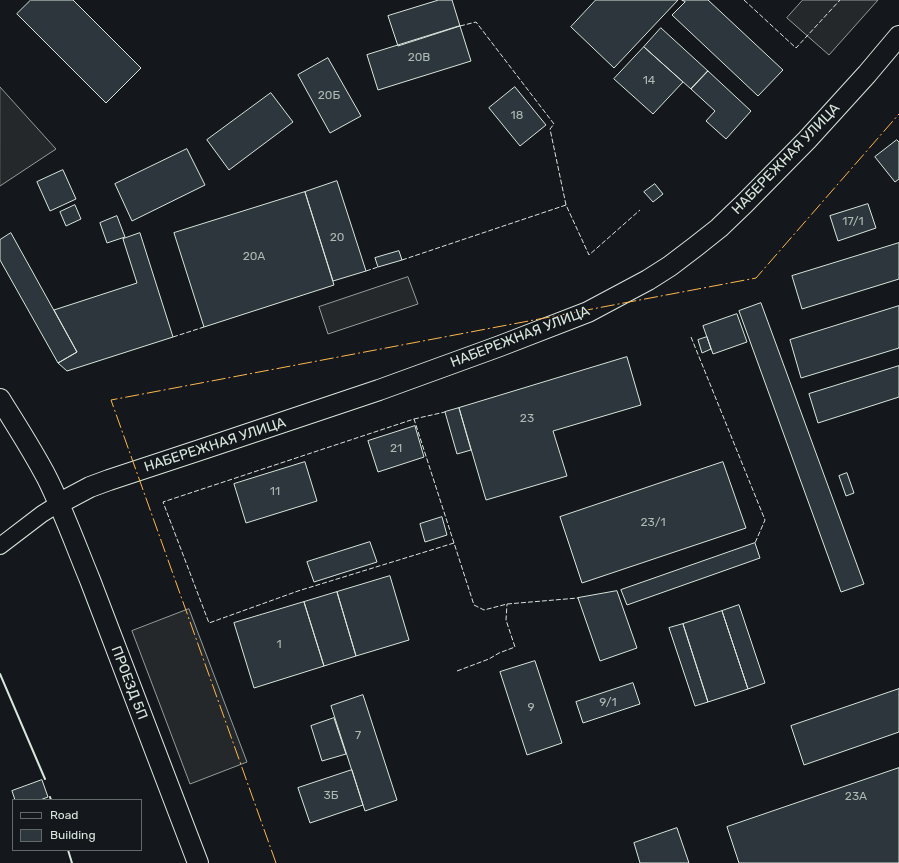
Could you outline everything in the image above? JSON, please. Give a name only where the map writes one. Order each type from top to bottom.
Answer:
[{"type":"street","name":"НАБЕРЕЖНАЯ УЛИЦА","points":[[58,504],[90,487],[109,480],[379,390],[500,346],[588,312],[641,284],[670,266],[719,228],[807,140],[867,74],[899,36]]},
{"type":"street","name":"ПРОЕЗД 5П","points":[[0,399],[48,480],[90,580],[198,863]]},
{"type":"street","points":[[0,546],[42,514],[58,504]]},
{"type":"shaded area","points":[[803,0],[878,0],[829,55],[787,18]]},
{"type":"shaded area","points":[[0,87],[56,149],[0,186]]},
{"type":"shaded area","points":[[408,277],[418,304],[328,334],[319,307]]},
{"type":"shaded area","points":[[189,609],[247,762],[190,784],[132,631]]},
{"type":"building","points":[[31,0],[73,0],[141,68],[106,103],[17,14]]},
{"type":"building","points":[[439,0],[452,0],[460,26],[398,46],[388,16]]},
{"type":"building","points":[[596,0],[678,0],[614,68],[571,27]]},
{"type":"building","points":[[682,0],[708,0],[783,70],[758,96],[672,15],[685,2]]},
{"type":"building","points":[[460,26],[471,61],[378,90],[367,55]]},
{"type":"building","points":[[661,28],[708,71],[691,89],[644,47]]},
{"type":"building","points":[[644,47],[683,82],[653,114],[614,79]]},
{"type":"building","points":[[328,58],[361,116],[330,133],[298,75]]},
{"type":"building","points":[[708,71],[751,111],[726,139],[706,121],[715,111],[691,89]]},
{"type":"building","points":[[515,87],[546,125],[520,146],[489,108]]},
{"type":"building","points":[[271,93],[293,122],[229,170],[207,140]]},
{"type":"building","points":[[897,140],[899,142],[899,179],[895,182],[875,157]]},
{"type":"building","points":[[187,149],[205,185],[132,221],[115,184]]},
{"type":"building","points":[[63,170],[76,199],[50,211],[37,182]]},
{"type":"building","points":[[337,181],[366,271],[333,281],[305,192]]},
{"type":"building","points":[[655,184],[663,194],[653,202],[644,192]]},
{"type":"building","points":[[305,192],[334,285],[204,327],[174,233]]},
{"type":"building","points":[[868,204],[876,228],[838,241],[830,216]]},
{"type":"building","points":[[75,205],[81,219],[66,226],[60,212]]},
{"type":"building","points":[[117,216],[125,237],[107,243],[100,223]]},
{"type":"building","points":[[11,233],[77,352],[58,363],[0,260],[0,240]]},
{"type":"building","points":[[140,233],[173,337],[67,371],[58,363],[77,352],[54,310],[137,283],[123,239]]},
{"type":"building","points":[[899,243],[899,279],[802,309],[792,276]]},
{"type":"building","points":[[399,251],[402,260],[378,267],[375,258]]},
{"type":"building","points":[[761,303],[864,584],[841,592],[739,311]]},
{"type":"building","points":[[899,306],[899,348],[801,378],[790,340]]},
{"type":"building","points":[[737,314],[747,342],[713,354],[703,326]]},
{"type":"building","points":[[707,337],[711,349],[702,353],[698,340]]},
{"type":"building","points":[[627,357],[641,405],[553,431],[567,476],[486,500],[459,408]]},
{"type":"building","points":[[899,366],[899,397],[818,423],[809,394]]},
{"type":"building","points":[[459,408],[471,450],[457,454],[445,412]]},
{"type":"building","points":[[415,426],[424,457],[378,472],[368,441]]},
{"type":"building","points":[[305,462],[317,501],[246,523],[234,484]]},
{"type":"building","points":[[723,462],[746,528],[582,583],[560,517]]},
{"type":"building","points":[[847,473],[854,493],[846,496],[839,476]]},
{"type":"building","points":[[442,517],[447,535],[425,542],[420,524]]},
{"type":"building","points":[[370,542],[377,562],[314,582],[307,562]]},
{"type":"building","points":[[755,543],[760,558],[627,605],[621,590]]},
{"type":"building","points":[[390,576],[409,640],[356,656],[337,592]]},
{"type":"building","points":[[617,591],[637,648],[600,661],[578,598]]},
{"type":"building","points":[[337,592],[356,656],[324,666],[304,602]]},
{"type":"building","points":[[304,602],[324,666],[254,688],[234,623]]},
{"type":"building","points":[[739,605],[765,683],[748,689],[722,611]]},
{"type":"building","points":[[722,611],[748,689],[708,702],[683,624]]},
{"type":"building","points":[[683,624],[708,702],[695,706],[669,628]]},
{"type":"building","points":[[535,661],[562,743],[527,755],[500,672]]},
{"type":"building","points":[[633,683],[640,704],[583,723],[576,702]]},
{"type":"building","points":[[899,689],[899,732],[804,765],[791,726]]},
{"type":"building","points":[[363,695],[397,800],[365,811],[331,706]]},
{"type":"building","points":[[334,718],[346,754],[322,761],[311,726]]},
{"type":"building","points":[[899,768],[899,863],[739,863],[727,827]]},
{"type":"building","points":[[352,770],[363,805],[310,823],[298,788]]},
{"type":"building","points":[[42,780],[48,797],[43,799],[15,799],[12,791]]},
{"type":"building","points":[[677,828],[689,863],[640,863],[634,843]]},
{"type":"fence","points":[[744,0],[796,48],[840,0]]},
{"type":"fence","points":[[460,26],[476,22],[554,124],[550,129],[566,205]]},
{"type":"fence","points":[[402,260],[566,205],[589,255],[640,210]]},
{"type":"fence","points":[[366,271],[378,267]]},
{"type":"fence","points":[[173,337],[204,327]]},
{"type":"fence","points":[[691,337],[765,520],[755,543]]},
{"type":"fence","points":[[414,419],[445,412]]},
{"type":"fence","points":[[454,543],[298,591],[209,623],[163,502],[414,419],[474,605],[484,610],[507,604],[578,598]]},
{"type":"fence","points":[[457,671],[515,647],[506,620],[507,604]]},
{"type":"wall","points":[[0,674],[45,779]]},
{"type":"wall","points":[[68,851],[72,863]]},
{"type":"power","points":[[276,863],[111,400],[756,278],[899,114]]}]
